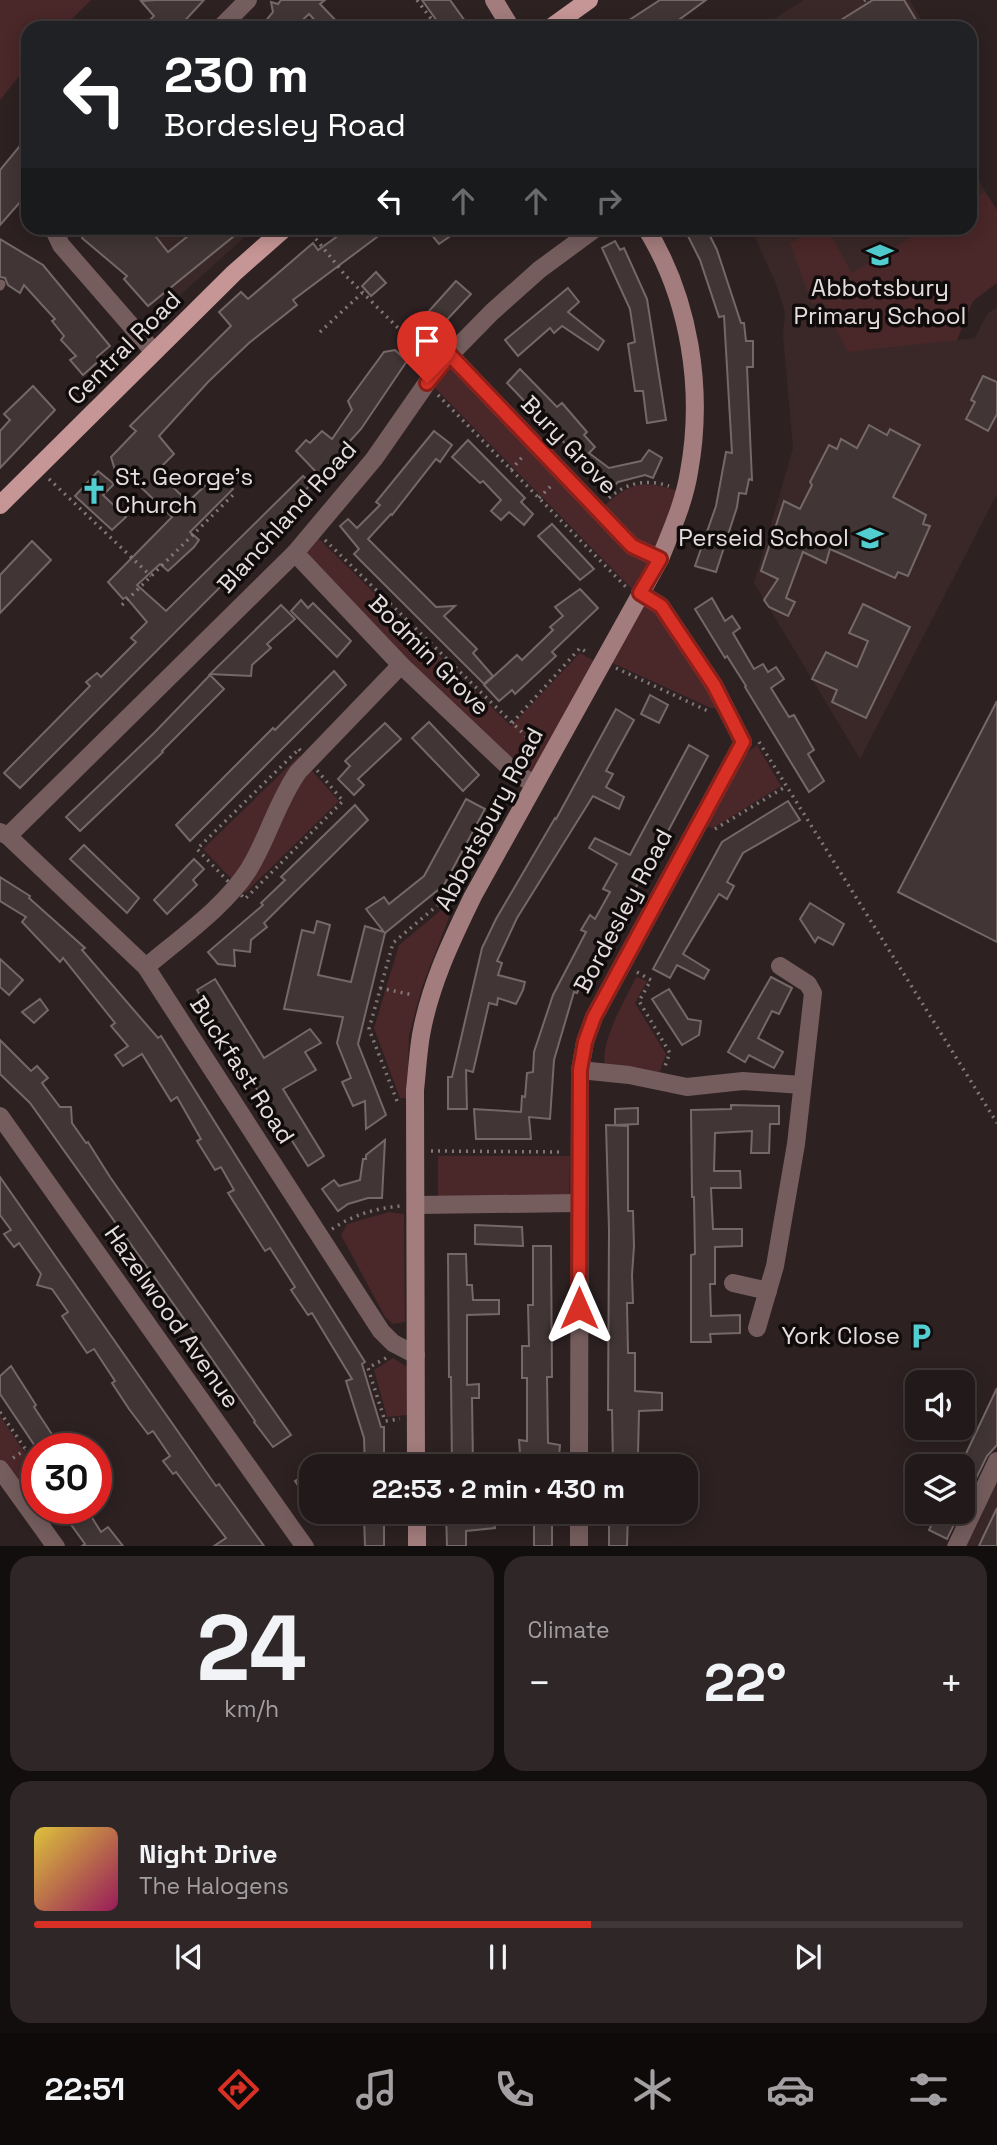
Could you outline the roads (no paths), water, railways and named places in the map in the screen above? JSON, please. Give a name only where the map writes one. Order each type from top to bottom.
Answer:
[{"type":"main road","points":[[560,21],[589,0]]},
{"type":"main road","name":"Central Road","points":[[0,505],[234,273],[277,235]]},
{"type":"street","points":[[227,21],[248,0]]},
{"type":"street","points":[[494,0],[507,21]]},
{"type":"street","points":[[56,235],[61,245],[154,352]]},
{"type":"street","name":"Blanchland Road","points":[[4,834],[295,553],[374,459],[444,361],[510,295],[586,235]]},
{"type":"street","name":"Abbotsbury Road","points":[[416,1454],[416,1417],[409,1352],[416,1205],[415,1103],[421,1036],[430,999],[445,953],[464,914],[660,559],[685,491],[694,437],[690,344],[677,295],[650,235]]},
{"type":"street","name":"Bury Grove","points":[[444,361],[632,546],[660,559]]},
{"type":"street","name":"Bodmin Grove","points":[[295,553],[401,665],[514,772],[534,784]]},
{"type":"street","name":"Bordesley Road","points":[[579,1454],[580,1070],[585,1042],[594,1017],[742,747],[741,735],[714,685],[661,606],[639,595]]},
{"type":"street","points":[[146,967],[230,894],[248,870],[286,788],[298,772],[401,665]]},
{"type":"street","name":"Buckfast Road","points":[[4,834],[146,967],[381,1331],[393,1343],[409,1352]]},
{"type":"street","points":[[757,1328],[775,1266],[787,1198],[813,993],[808,984],[780,967]]},
{"type":"street","points":[[580,1070],[629,1075],[687,1087],[743,1081],[802,1085]]},
{"type":"street","name":"Hazelwood Avenue","points":[[0,1116],[305,1546]]},
{"type":"street","points":[[416,1205],[579,1203]]},
{"type":"street","points":[[733,1283],[768,1291]]},
{"type":"street","points":[[956,1546],[997,1461]]},
{"type":"street","points":[[0,1469],[55,1546]]},
{"type":"street","points":[[416,1524],[416,1546]]},
{"type":"street","points":[[579,1524],[579,1546]]},
{"type":"place","name":"Abbotsbury Primary School","points":[[880,255]]},
{"type":"place","name":"St. George's Church","points":[[94,491]]},
{"type":"place","name":"Perseid School","points":[[870,538]]},
{"type":"place","name":"York Close","points":[[921,1336]]}]
